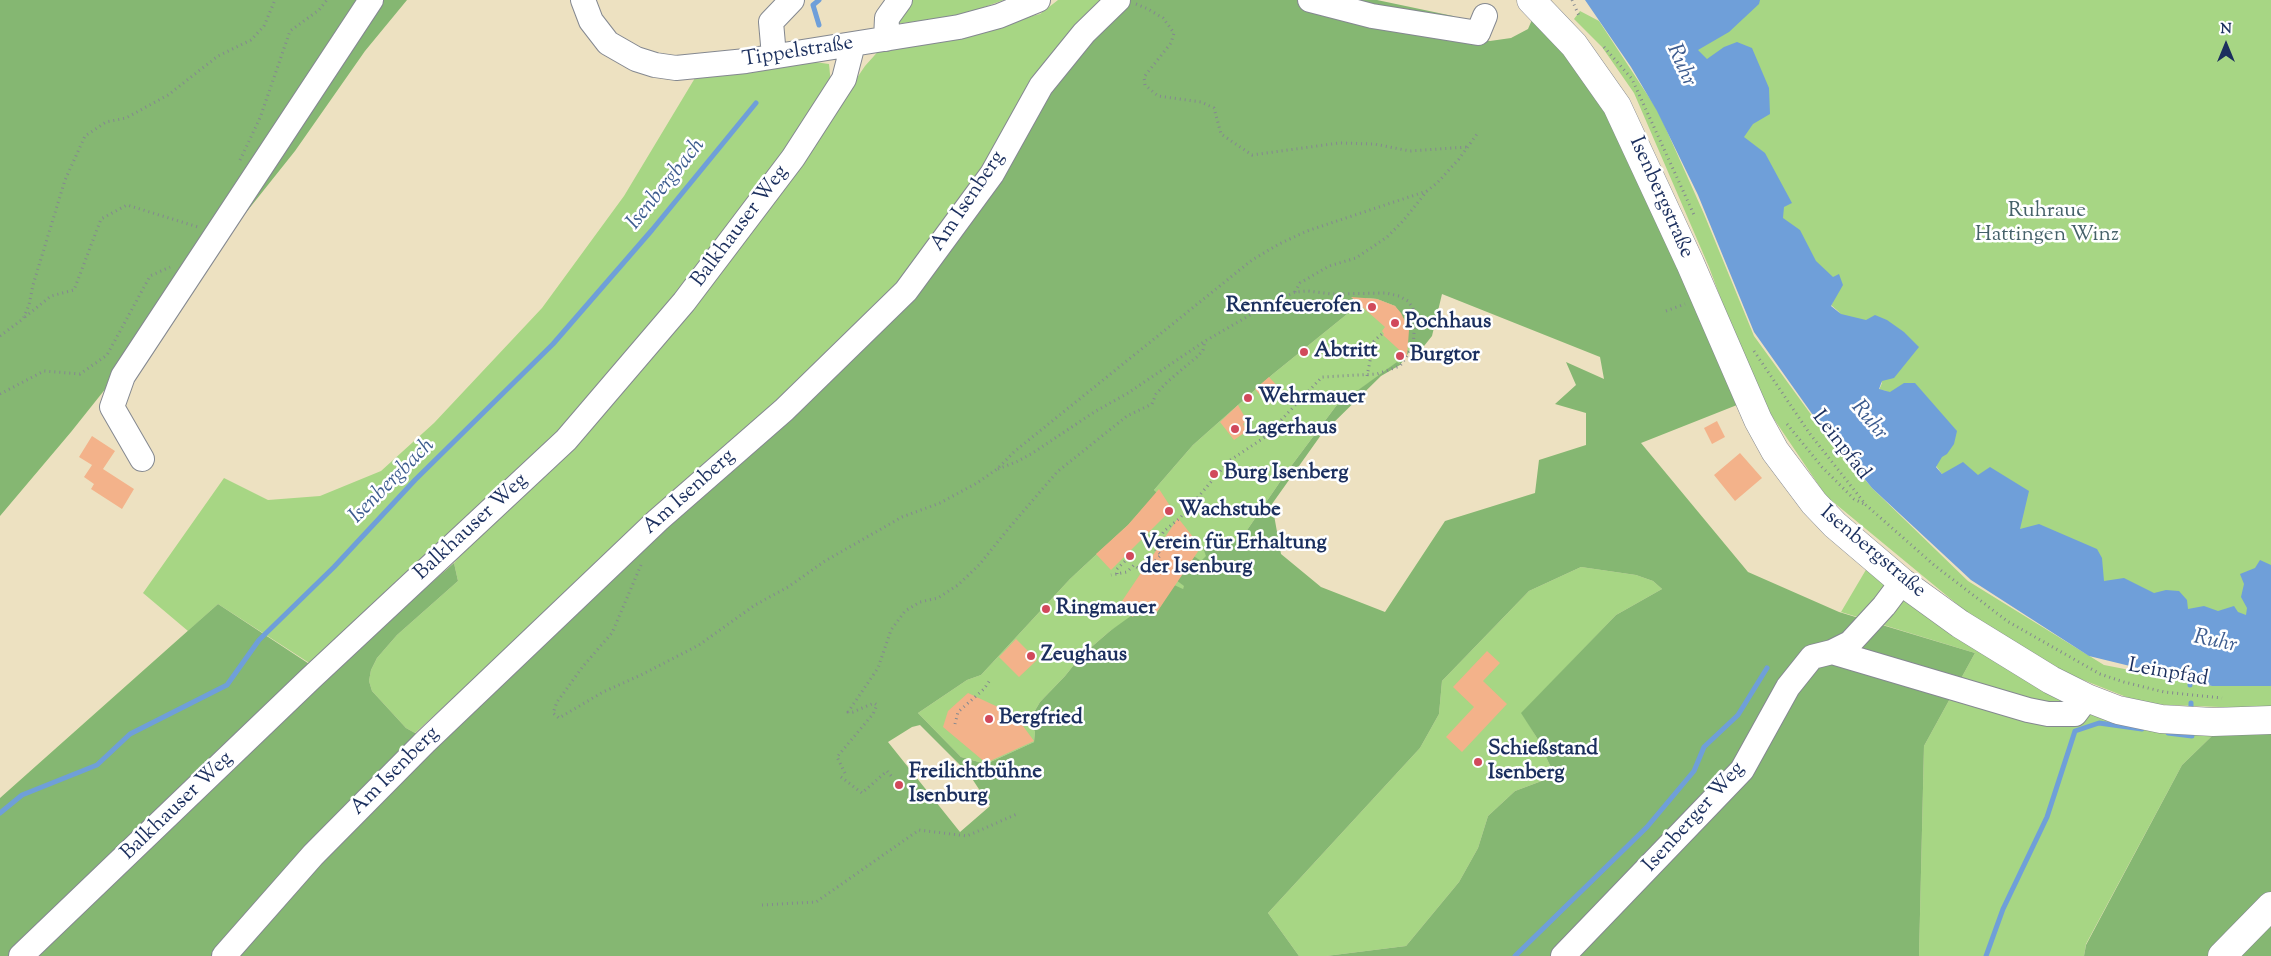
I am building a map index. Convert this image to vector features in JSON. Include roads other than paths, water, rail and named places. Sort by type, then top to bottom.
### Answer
[{"type":"main road","name":"Isenbergstraße","points":[[1531,0],[1574,45],[1617,106],[1686,255],[1743,388],[1775,451],[1814,503],[1828,518],[1902,582],[1960,624],[2051,680],[2087,698],[2118,710],[2161,719],[2213,722],[2271,720]]},
{"type":"main road","points":[[2222,956],[2271,906]]},
{"type":"street","points":[[142,459],[112,408],[123,376],[371,0]]},
{"type":"street","name":"Tippelstraße","points":[[583,0],[591,21],[608,43],[636,59],[655,65],[676,68],[698,67],[774,56],[959,27],[999,16],[1038,0]]},
{"type":"street","points":[[774,56],[771,22],[792,0]]},
{"type":"street","points":[[886,39],[887,18],[900,0]]},
{"type":"street","points":[[1310,0],[1372,16],[1478,33],[1485,16]]},
{"type":"street","name":"Am Isenberg","points":[[224,956],[314,855],[425,742],[658,520],[784,410],[906,291],[992,174],[1041,86],[1084,33],[1123,1]]},
{"type":"street","name":"Balkhauser Weg","points":[[21,956],[311,678],[566,440],[684,302],[793,158],[844,79],[853,44]]},
{"type":"street","name":"Isenberger Weg","points":[[1563,956],[1742,770],[1788,687],[1812,657],[1832,652],[1850,643],[1884,606],[1902,582]]},
{"type":"street","points":[[1832,652],[2042,713],[2075,714],[2087,698]]},
{"type":"water","name":"Ruhr","points":[[1585,0],[1760,0],[1759,4],[1729,32],[1698,50],[1707,59],[1724,47],[1737,42],[1752,48],[1769,88],[1770,114],[1753,124],[1744,137],[1765,153],[1792,203],[1784,207],[1783,218],[1800,230],[1816,261],[1833,277],[1839,274],[1843,285],[1831,306],[1841,314],[1866,320],[1875,315],[1887,320],[1904,332],[1919,347],[1894,378],[1882,381],[1879,389],[1890,392],[1904,383],[1915,383],[1957,431],[1954,444],[1936,467],[1942,474],[1963,462],[1978,475],[1990,467],[2029,491],[2020,529],[2039,524],[2097,549],[2102,558],[2104,581],[2124,578],[2154,593],[2166,590],[2179,591],[2187,600],[2188,609],[2204,606],[2218,611],[2234,606],[2238,612],[2246,615],[2247,608],[2241,597],[2244,584],[2240,574],[2255,568],[2260,560],[2271,565],[2271,686],[2212,686],[2089,656],[1971,580],[1872,488],[1815,418],[1754,332],[1698,195],[1657,111],[1631,67]]},
{"type":"waterway","name":"Isenbergbach","points":[[819,0],[813,5],[819,25]]},
{"type":"waterway","name":"Isenbergbach","points":[[0,813],[22,795],[97,765],[130,734],[227,685],[259,640],[334,567],[415,480],[553,344],[652,230],[756,103]]},
{"type":"waterway","points":[[1515,956],[1647,827],[1694,771],[1704,747],[1738,715],[1767,668]]},
{"type":"waterway","points":[[1986,956],[2003,909],[2047,817],[2075,731],[2099,723],[2142,729]]},
{"type":"waterway","points":[[2168,733],[2192,736]]},
{"type":"place","name":"Rennfeuerofen","points":[[1372,307]]},
{"type":"place","name":"Pochhaus","points":[[1395,323]]},
{"type":"place","name":"Abtritt","points":[[1304,352]]},
{"type":"place","name":"Burgtor","points":[[1400,356]]},
{"type":"place","name":"Wehrmauer","points":[[1248,398]]},
{"type":"place","name":"Lagerhaus","points":[[1235,429]]},
{"type":"place","name":"Burg Isenberg","points":[[1214,474]]},
{"type":"place","name":"Wachstube","points":[[1169,511]]},
{"type":"place","name":"Verein für Erhaltung der Isenburg","points":[[1130,556]]},
{"type":"place","name":"Ringmauer","points":[[1046,609]]},
{"type":"place","name":"Zeughaus","points":[[1031,656]]},
{"type":"place","name":"Bergfried","points":[[989,719]]},
{"type":"place","name":"Schießstand Isenberg","points":[[1478,762]]},
{"type":"place","name":"Freilichtbühne Isenburg","points":[[899,785]]},
{"type":"park label","name":"Ruhraue Hattingen Winz","points":[[2047,224]]}]
